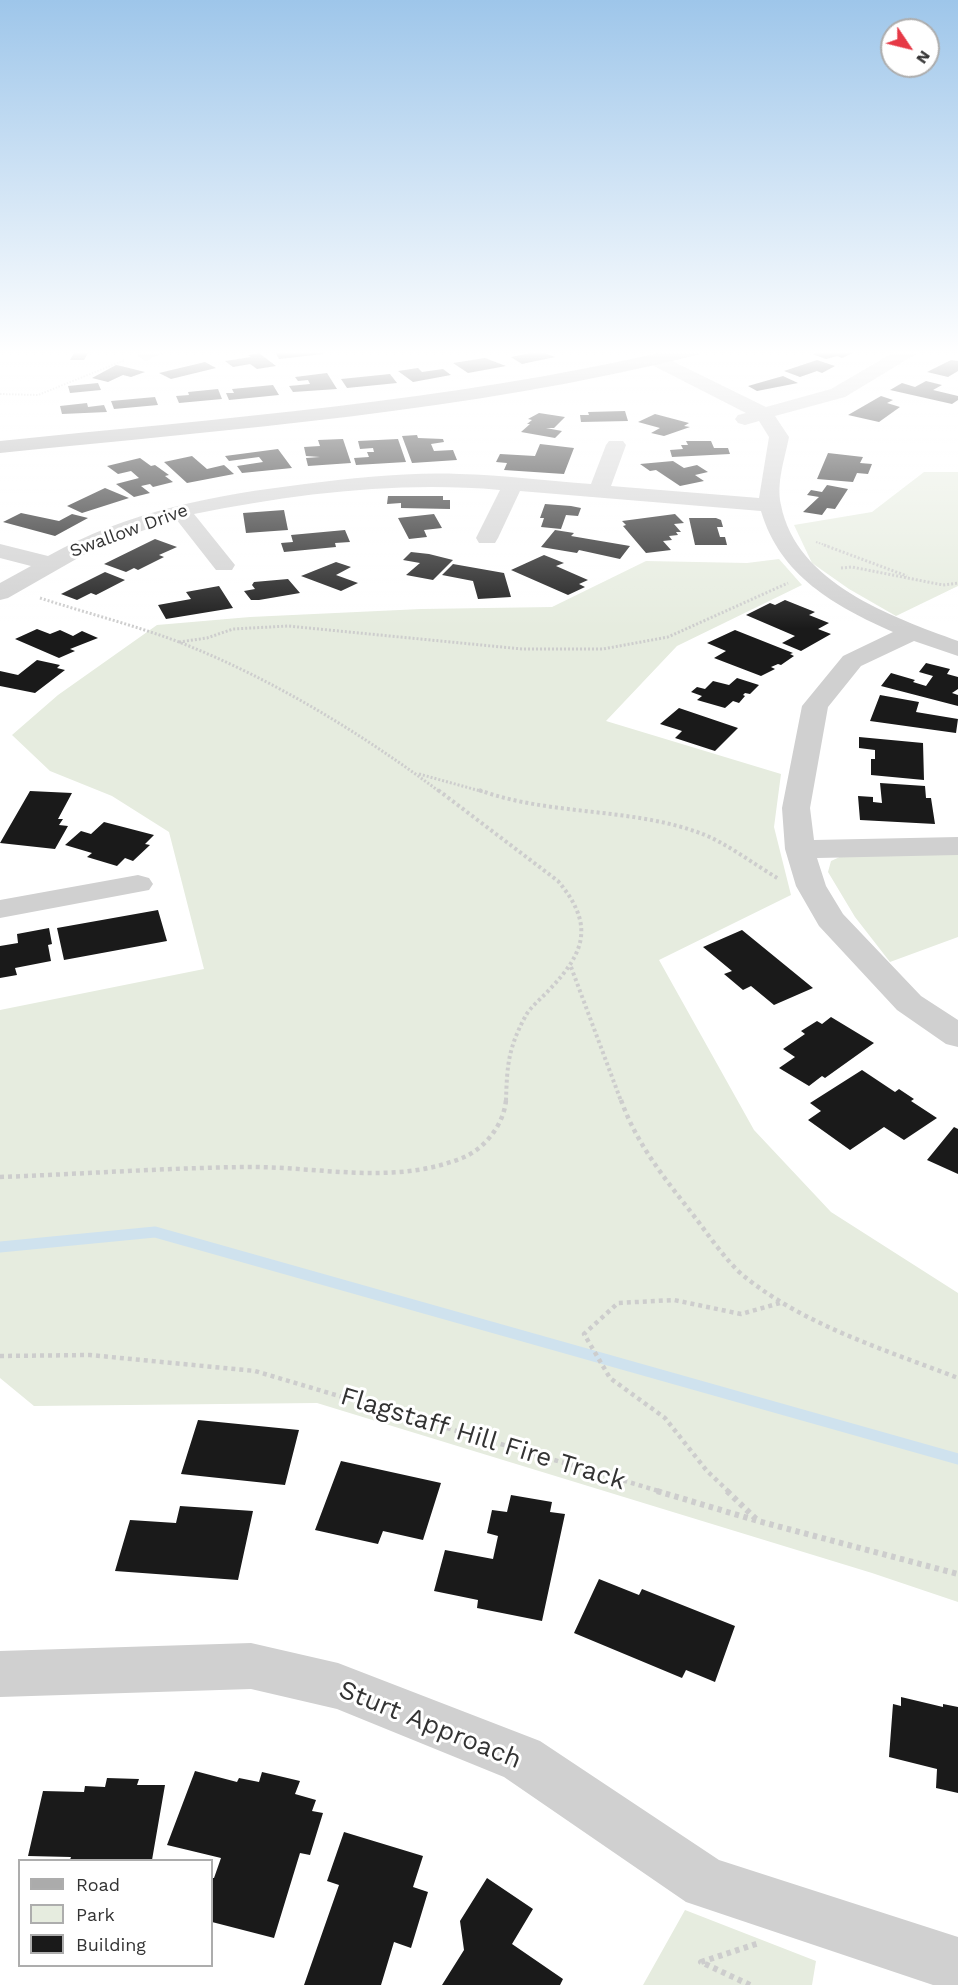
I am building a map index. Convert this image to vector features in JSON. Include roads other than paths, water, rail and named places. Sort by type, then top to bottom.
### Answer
[{"type":"main road","points":[[0,447],[31,444]]},
{"type":"street","points":[[765,444],[776,460]]},
{"type":"street","points":[[778,444],[769,505],[792,557],[812,576],[852,603],[911,633],[958,649]]},
{"type":"street","points":[[599,491],[616,445]]},
{"type":"street","name":"Swallow Drive","points":[[4,590],[48,563],[91,541],[180,510],[236,499],[385,481],[460,480],[769,505]]},
{"type":"street","points":[[487,538],[513,485]]},
{"type":"street","points":[[180,510],[224,565]]},
{"type":"street","points":[[0,551],[48,563]]},
{"type":"street","points":[[911,633],[852,661],[815,706],[796,808],[800,849],[811,886],[830,919],[909,1003],[958,1036]]},
{"type":"street","points":[[800,849],[958,846]]},
{"type":"street","points":[[0,909],[138,884]]},
{"type":"street","name":"Sturt Approach","points":[[0,1674],[251,1666],[338,1686],[522,1759],[705,1883],[958,1965]]},
{"type":"waterway","points":[[0,1247],[155,1232],[958,1459]]}]
